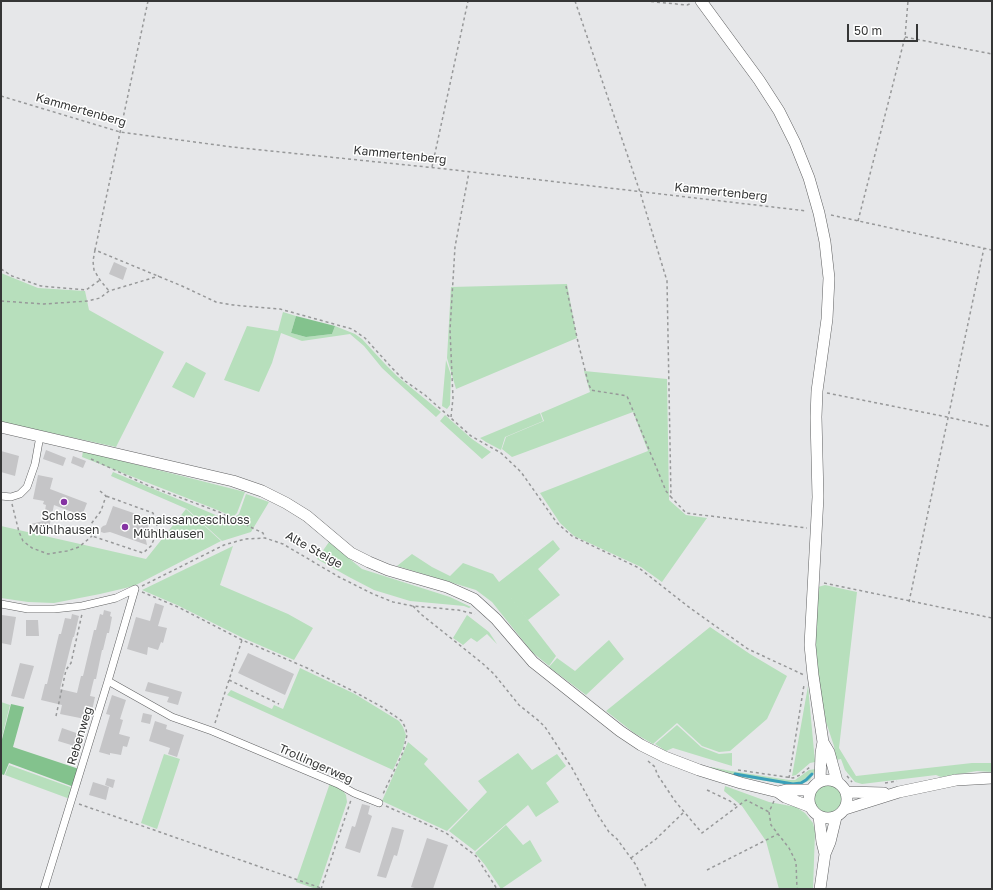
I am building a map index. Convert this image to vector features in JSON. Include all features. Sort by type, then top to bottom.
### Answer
[{"type":"street","points":[[701,1],[779,111],[809,178],[819,213],[825,242],[829,278],[828,319],[817,392],[816,417],[818,497],[810,645],[823,742],[820,781]]},
{"type":"street","points":[[1,427],[232,481],[262,491],[281,500],[307,516],[351,553],[388,570],[447,587],[474,600],[496,619],[533,662],[620,731],[641,745],[665,757],[699,770],[741,783],[778,792],[785,797],[811,807]]},
{"type":"street","points":[[1,496],[11,497],[20,494],[27,487],[35,464],[40,436]]},
{"type":"street","points":[[1,604],[28,609],[54,609],[82,606],[116,598],[135,589]]},
{"type":"street","name":"Rebenweg","points":[[44,889],[72,801],[135,589]]},
{"type":"street","name":"Trollingerweg","points":[[108,681],[172,717],[212,731],[338,784],[354,793],[379,803]]},
{"type":"street","points":[[823,742],[842,778],[843,786],[847,792],[848,798],[845,809]]},
{"type":"street","points":[[842,778],[820,781],[814,785],[809,796],[811,807],[814,812],[820,816],[830,818],[836,817],[845,809],[899,786]]},
{"type":"street","points":[[847,792],[956,780],[992,778]]},
{"type":"street","points":[[778,792],[786,790],[811,790]]},
{"type":"street","points":[[820,816],[822,842],[825,854]]},
{"type":"street","points":[[820,889],[825,854],[830,842],[836,817]]},
{"type":"path","points":[[109,291],[94,270],[93,261],[148,1]]},
{"type":"path","points":[[432,168],[468,1]]},
{"type":"path","points":[[575,1],[640,192],[667,281],[671,497]]},
{"type":"path","points":[[645,1],[687,6],[697,1]]},
{"type":"path","points":[[908,1],[904,37],[858,221],[992,250]]},
{"type":"path","points":[[904,37],[992,54]]},
{"type":"path","name":"Kammertenberg","points":[[1,96],[120,132],[232,147],[469,172],[801,210]]},
{"type":"path","points":[[451,417],[453,398],[450,330],[455,247],[469,172]]},
{"type":"path","points":[[909,602],[984,248]]},
{"type":"path","points":[[95,250],[159,276],[216,302],[280,309],[352,329],[365,338],[405,381],[425,395],[471,436],[501,453],[521,472],[557,523],[572,536],[639,568],[690,608],[748,650],[808,677],[813,675]]},
{"type":"path","points":[[1,269],[12,276],[41,286],[86,290],[100,280]]},
{"type":"path","points":[[1,301],[44,304],[88,302],[100,298],[109,291],[159,276]]},
{"type":"path","points":[[566,286],[578,342],[591,390],[627,396],[666,491],[686,513],[817,529]]},
{"type":"path","points":[[817,392],[992,427]]},
{"type":"path","points":[[88,458],[149,486],[219,512],[263,534],[265,538]]},
{"type":"path","points":[[92,536],[143,553],[151,546],[158,530],[153,513],[106,496],[100,491]]},
{"type":"path","points":[[92,536],[91,524],[101,510],[106,496]]},
{"type":"path","points":[[11,497],[19,532],[23,541],[32,548],[48,554],[67,551],[79,547],[92,536]]},
{"type":"path","name":"Alte Steige","points":[[135,589],[224,545],[245,539],[265,538],[283,544],[340,577],[373,594],[393,602],[413,606],[458,610],[479,616]]},
{"type":"path","points":[[814,580],[909,602],[992,618]]},
{"type":"path","points":[[135,589],[178,607],[242,640],[307,668],[352,690],[382,707],[402,721],[407,735],[403,752],[379,803],[446,833],[476,856],[497,889]]},
{"type":"path","points":[[413,606],[490,671],[519,705],[539,720],[545,727],[572,768],[599,817],[609,832],[617,839],[636,865],[647,889]]},
{"type":"path","points":[[56,716],[66,670],[71,663],[83,612]]},
{"type":"path","points":[[212,731],[242,640]]},
{"type":"path","points":[[229,680],[279,704]]},
{"type":"path","points":[[789,778],[804,682]]},
{"type":"path","points":[[651,763],[684,812],[702,833],[746,800],[769,812]]},
{"type":"path","points":[[735,770],[793,778],[800,775],[810,766],[821,765]]},
{"type":"path","points":[[842,778],[856,785]]},
{"type":"path","points":[[878,784],[899,786]]},
{"type":"path","points":[[707,790],[737,806]]},
{"type":"path","points":[[778,792],[769,812],[771,825],[789,848],[796,862],[797,889]]},
{"type":"path","points":[[72,801],[321,889],[354,793]]},
{"type":"path","points":[[630,858],[656,839],[684,812]]},
{"type":"path","points":[[707,870],[778,834]]},
{"type":"green space","points":[[1,273],[38,288],[85,291],[89,310],[164,352],[116,447],[1,422]]},
{"type":"green space","points":[[567,284],[577,338],[456,389],[447,358],[451,287]]},
{"type":"green space","points":[[283,312],[296,316],[291,333],[306,337],[332,334],[335,326],[355,334],[362,339],[398,377],[441,412],[436,417],[382,368],[364,346],[350,334],[302,341],[281,333],[272,363],[259,392],[224,380],[247,326],[278,331]]},
{"type":"green space","points":[[296,316],[335,326],[332,334],[306,337],[291,333]]},
{"type":"green space","points":[[446,360],[451,375],[450,405],[447,409],[442,406]]},
{"type":"green space","points":[[186,362],[206,373],[194,398],[172,387]]},
{"type":"green space","points":[[584,371],[667,379],[669,500],[686,515],[707,518],[662,582],[641,567],[574,536],[560,523],[540,493],[648,451],[633,412],[512,457],[502,449],[506,437],[544,421],[541,413],[590,392]]},
{"type":"green space","points":[[540,413],[543,421],[505,437],[501,450],[480,438]]},
{"type":"green space","points":[[445,415],[472,439],[491,452],[482,459],[440,421]]},
{"type":"green space","points":[[83,451],[245,492],[237,513],[233,517],[82,457]]},
{"type":"green space","points":[[113,472],[230,521],[239,514],[246,494],[269,502],[251,532],[222,541],[187,509],[111,476]]},
{"type":"green space","points":[[186,509],[221,541],[134,586],[54,603],[28,602],[1,598],[1,526],[146,559]]},
{"type":"green space","points":[[553,540],[560,549],[538,569],[560,595],[528,620],[556,656],[549,666],[532,652],[492,602],[476,590],[397,566],[412,554],[432,567],[450,576],[463,563],[493,574],[499,582]]},
{"type":"green space","points":[[329,542],[362,569],[450,597],[471,607],[410,601],[374,590],[317,559]]},
{"type":"green space","points":[[233,546],[220,585],[288,614],[313,628],[294,660],[243,638],[177,605],[142,590]]},
{"type":"green space","points":[[825,585],[857,592],[839,748],[856,776],[972,763],[992,763],[992,772],[977,771],[941,777],[936,775],[862,784],[855,782],[845,770],[841,759],[836,760],[834,746],[826,722],[818,678],[815,646],[818,587]]},
{"type":"green space","points":[[467,615],[489,632],[497,644],[487,634],[477,642],[471,638],[463,645],[453,638]]},
{"type":"green space","points":[[710,627],[750,654],[787,676],[767,719],[730,751],[719,752],[702,746],[677,723],[653,744],[634,733],[606,711]]},
{"type":"green space","points":[[609,640],[624,659],[586,695],[549,667],[557,658],[575,671]]},
{"type":"green space","points":[[300,668],[355,694],[399,721],[406,735],[403,748],[393,770],[227,695],[231,690],[272,709],[274,705],[283,709]]},
{"type":"green space","points":[[808,686],[815,762],[810,763],[796,775],[792,776]]},
{"type":"green space","points":[[1,702],[10,705],[1,741]]},
{"type":"green space","points":[[11,704],[24,707],[13,747],[79,769],[74,787],[9,763],[4,775],[1,774],[1,743]]},
{"type":"green space","points":[[677,725],[701,747],[719,754],[732,753],[732,766],[673,748],[666,751],[655,744]]},
{"type":"green space","points":[[408,742],[428,759],[424,764],[468,810],[447,831],[382,801]]},
{"type":"green space","points":[[518,753],[532,770],[557,754],[566,766],[546,783],[559,802],[536,817],[528,805],[475,851],[449,831],[487,792],[478,781]]},
{"type":"green space","points":[[164,754],[180,759],[157,829],[141,823]]},
{"type":"green space","points":[[9,765],[73,788],[70,799],[5,775]]},
{"type":"green space","points":[[711,767],[789,780],[795,780],[809,770],[816,769],[810,780],[798,786],[741,777],[711,769]]},
{"type":"green space","points":[[330,783],[341,788],[346,795],[347,802],[318,889],[316,889],[296,882]]},
{"type":"green space","points":[[828,785],[838,789],[842,799],[838,809],[828,813],[818,809],[814,799],[818,789]]},
{"type":"green space","points":[[725,786],[769,802],[796,807],[805,813],[813,823],[815,832],[813,889],[779,889],[766,841],[742,806],[724,791]]},
{"type":"green space","points":[[506,825],[523,845],[530,840],[542,861],[501,889],[475,853]]},
{"type":"building","points":[[114,262],[127,268],[123,280],[109,274]]},
{"type":"building","points":[[46,450],[66,458],[63,466],[43,459]]},
{"type":"building","points":[[1,451],[19,456],[15,476],[1,472]]},
{"type":"building","points":[[73,456],[86,461],[83,468],[71,463]]},
{"type":"building","name":"Schloss Mühlhausen","points":[[38,475],[53,478],[50,489],[87,503],[82,516],[54,505],[49,528],[31,524],[43,521],[46,505],[43,504],[44,501],[33,499]]},
{"type":"building","name":"Renaissanceschloss Mühlhausen","points":[[113,506],[151,519],[148,528],[156,533],[145,535],[147,545],[110,532],[101,532],[101,528],[106,525]]},
{"type":"building","points":[[155,603],[164,606],[158,626],[167,628],[163,643],[161,642],[158,650],[148,647],[147,655],[127,649],[136,617],[150,621]]},
{"type":"building","points":[[104,610],[111,612],[110,616],[112,617],[109,633],[107,633],[96,679],[94,679],[90,696],[95,697],[90,720],[60,714],[62,705],[41,700],[45,684],[47,684],[59,634],[61,634],[65,618],[71,619],[72,614],[79,616],[60,689],[77,693],[81,676],[83,676],[94,630],[96,630],[100,614],[103,615]]},
{"type":"building","points":[[2,615],[16,617],[11,645],[1,643]]},
{"type":"building","points":[[26,620],[38,620],[39,636],[26,636]]},
{"type":"building","points":[[248,653],[294,674],[285,695],[238,673]]},
{"type":"building","points":[[20,663],[34,666],[24,699],[11,696]]},
{"type":"building","points":[[148,682],[182,692],[178,705],[167,702],[169,697],[145,691]]},
{"type":"building","points":[[112,695],[126,700],[120,719],[123,720],[119,734],[130,737],[127,747],[123,746],[121,755],[110,753],[110,755],[99,752],[110,715],[106,714]]},
{"type":"building","points":[[143,713],[152,715],[150,724],[141,722]]},
{"type":"building","points":[[155,721],[167,725],[166,729],[184,735],[177,757],[168,754],[170,748],[149,741]]},
{"type":"building","points":[[62,728],[85,736],[81,748],[58,741]]},
{"type":"building","points":[[107,778],[115,780],[113,788],[105,785]]},
{"type":"building","points":[[93,782],[109,787],[106,800],[89,795]]},
{"type":"building","points":[[362,804],[370,806],[368,814],[372,816],[360,853],[345,848],[352,826],[355,827]]},
{"type":"building","points":[[392,827],[404,830],[397,856],[394,855],[386,878],[377,876]]},
{"type":"building","points":[[427,838],[448,845],[433,889],[418,889],[411,887]]},
{"type":"waterway","points":[[735,774],[793,784],[801,783],[812,774]]},
{"type":"place","name":"Schloss Mühlhausen","points":[[64,502]]},
{"type":"place","name":"Renaissanceschloss Mühlhausen","points":[[125,527]]}]
